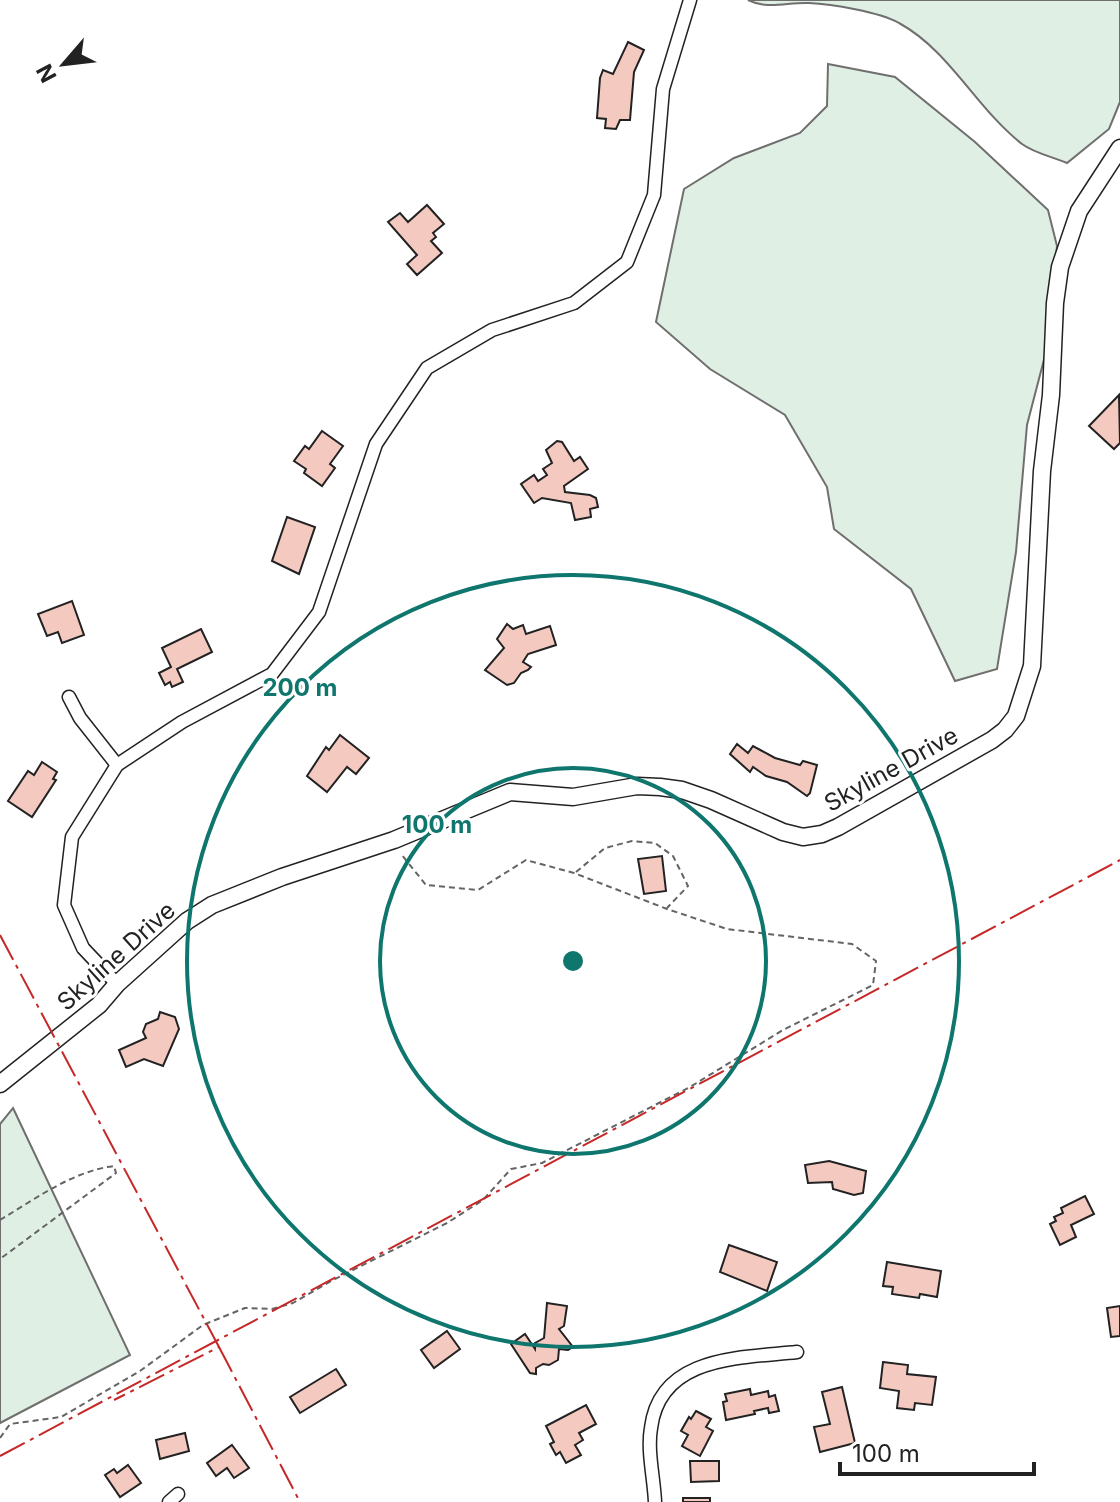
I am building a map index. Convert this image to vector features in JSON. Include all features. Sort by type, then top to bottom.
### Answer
[{"type":"street","points":[[117,984],[83,948],[64,905],[72,837],[117,765],[182,722],[272,674],[319,612],[376,444],[427,368],[492,330],[574,303],[627,262],[654,195],[663,89],[690,0]]},
{"type":"street","name":"Skyline Drive","points":[[0,1084],[99,1005],[117,984],[187,921],[212,905],[282,877],[394,840],[510,792],[573,797],[637,786],[682,790],[803,837],[822,834],[1005,730],[1016,716],[1032,666],[1042,471],[1060,267],[1079,211],[1120,148]]},
{"type":"street","points":[[69,697],[80,718],[117,765]]},
{"type":"street","points":[[655,1502],[651,1426],[660,1401],[670,1387],[689,1371],[712,1362],[797,1352]]},
{"type":"path","points":[[0,1438],[10,1424],[61,1417],[140,1371],[203,1325],[245,1308],[272,1309],[293,1303],[447,1223],[483,1200],[511,1169],[542,1163],[690,1087],[783,1030],[873,985],[876,961],[852,944],[727,929],[574,873],[526,860],[478,890],[426,885],[404,860],[394,840]]},
{"type":"path","points":[[574,873],[605,848],[632,841],[655,843],[673,856],[688,886],[667,909]]},
{"type":"path","points":[[0,1220],[71,1180],[114,1166],[116,1173],[0,1259]]},
{"type":"green space","points":[[748,0],[1120,0],[1120,102],[1109,129],[1067,163],[1022,144],[933,49],[899,23],[880,15],[842,7],[809,3],[763,5]]},
{"type":"green space","points":[[828,64],[895,77],[975,142],[1048,210],[1057,246],[1047,348],[1027,425],[1016,552],[997,669],[955,681],[911,589],[834,529],[827,487],[785,415],[710,369],[656,322],[684,189],[734,158],[800,133],[827,106]]},
{"type":"green space","points":[[13,1108],[130,1355],[0,1423],[0,1124]]},
{"type":"building","points":[[628,42],[644,50],[634,72],[630,120],[620,120],[616,129],[605,128],[606,119],[597,118],[600,78],[603,70],[613,74]]},
{"type":"building","points":[[427,205],[444,224],[433,233],[436,237],[431,241],[442,253],[417,275],[407,264],[417,255],[388,222],[400,213],[408,222]]},
{"type":"building","points":[[1119,395],[1120,443],[1114,449],[1089,426]]},
{"type":"building","points":[[322,431],[343,446],[330,464],[335,468],[322,486],[294,461],[305,446],[309,449]]},
{"type":"building","points":[[557,441],[562,442],[574,461],[580,457],[588,469],[564,486],[565,492],[596,498],[598,507],[590,509],[591,517],[575,520],[571,503],[542,498],[534,503],[521,484],[534,475],[538,481],[547,475],[543,469],[552,463],[546,450]]},
{"type":"building","points":[[287,517],[315,527],[299,574],[272,561]]},
{"type":"building","points":[[72,601],[84,635],[62,643],[58,632],[47,636],[38,614]]},
{"type":"building","points":[[507,624],[513,629],[523,625],[526,634],[550,626],[556,645],[528,654],[523,662],[531,667],[521,673],[514,683],[507,685],[485,670],[504,648],[497,639]]},
{"type":"building","points":[[201,629],[212,652],[177,669],[183,682],[172,687],[170,682],[165,685],[159,673],[171,667],[162,648]]},
{"type":"building","points":[[340,735],[369,758],[356,774],[347,767],[327,792],[307,776],[326,747],[329,750]]},
{"type":"building","points":[[737,744],[748,753],[753,746],[775,758],[800,765],[803,761],[817,765],[810,793],[807,796],[787,782],[766,776],[753,767],[750,772],[730,754]]},
{"type":"building","points":[[42,762],[57,772],[53,779],[56,780],[32,817],[8,801],[28,771],[34,775]]},
{"type":"building","points":[[662,856],[666,891],[644,894],[638,859]]},
{"type":"building","points":[[160,1012],[175,1017],[179,1029],[163,1066],[144,1059],[126,1067],[119,1050],[146,1038],[143,1032],[146,1024],[158,1019]]},
{"type":"building","points":[[829,1161],[866,1171],[863,1193],[854,1195],[833,1189],[832,1182],[808,1183],[805,1165]]},
{"type":"building","points":[[1085,1196],[1094,1214],[1071,1225],[1076,1237],[1060,1245],[1050,1224],[1056,1221],[1054,1217],[1063,1213],[1061,1208]]},
{"type":"building","points":[[729,1245],[777,1262],[767,1291],[720,1272]]},
{"type":"building","points":[[887,1262],[941,1271],[937,1297],[892,1294],[893,1287],[883,1286]]},
{"type":"building","points":[[547,1303],[567,1306],[564,1326],[559,1329],[573,1347],[559,1349],[558,1360],[536,1368],[536,1374],[530,1373],[511,1344],[525,1334],[535,1349],[535,1343],[544,1338]]},
{"type":"building","points":[[1120,1306],[1120,1336],[1111,1337],[1107,1308]]},
{"type":"building","points":[[447,1331],[460,1349],[434,1368],[421,1350]]},
{"type":"building","points":[[883,1362],[908,1365],[907,1374],[936,1377],[932,1405],[915,1403],[914,1410],[897,1408],[899,1391],[880,1388]]},
{"type":"building","points":[[336,1369],[346,1385],[300,1413],[290,1397]]},
{"type":"building","points":[[842,1387],[855,1443],[820,1452],[814,1427],[830,1424],[822,1392]]},
{"type":"building","points":[[750,1389],[751,1395],[768,1391],[769,1397],[775,1395],[779,1411],[769,1413],[768,1408],[726,1420],[725,1394]]},
{"type":"building","points":[[586,1405],[596,1424],[579,1433],[583,1440],[575,1445],[581,1455],[566,1463],[560,1452],[556,1455],[550,1444],[554,1442],[546,1426]]},
{"type":"building","points":[[696,1411],[711,1419],[706,1427],[713,1431],[700,1456],[682,1446],[688,1435],[681,1431]]},
{"type":"building","points":[[185,1433],[189,1451],[160,1459],[156,1440]]},
{"type":"building","points":[[232,1445],[249,1468],[234,1478],[227,1468],[216,1476],[207,1463]]},
{"type":"building","points":[[690,1461],[719,1461],[719,1481],[691,1482]]},
{"type":"building","points":[[128,1465],[141,1483],[120,1497],[105,1475],[114,1469],[117,1473]]},
{"type":"building","points":[[683,1498],[710,1498],[710,1502],[683,1502]]},
{"type":"power","points":[[0,1456],[1120,860]]},
{"type":"power","points":[[0,935],[219,1347],[114,1400]]},
{"type":"power","points":[[219,1347],[300,1502]]}]
